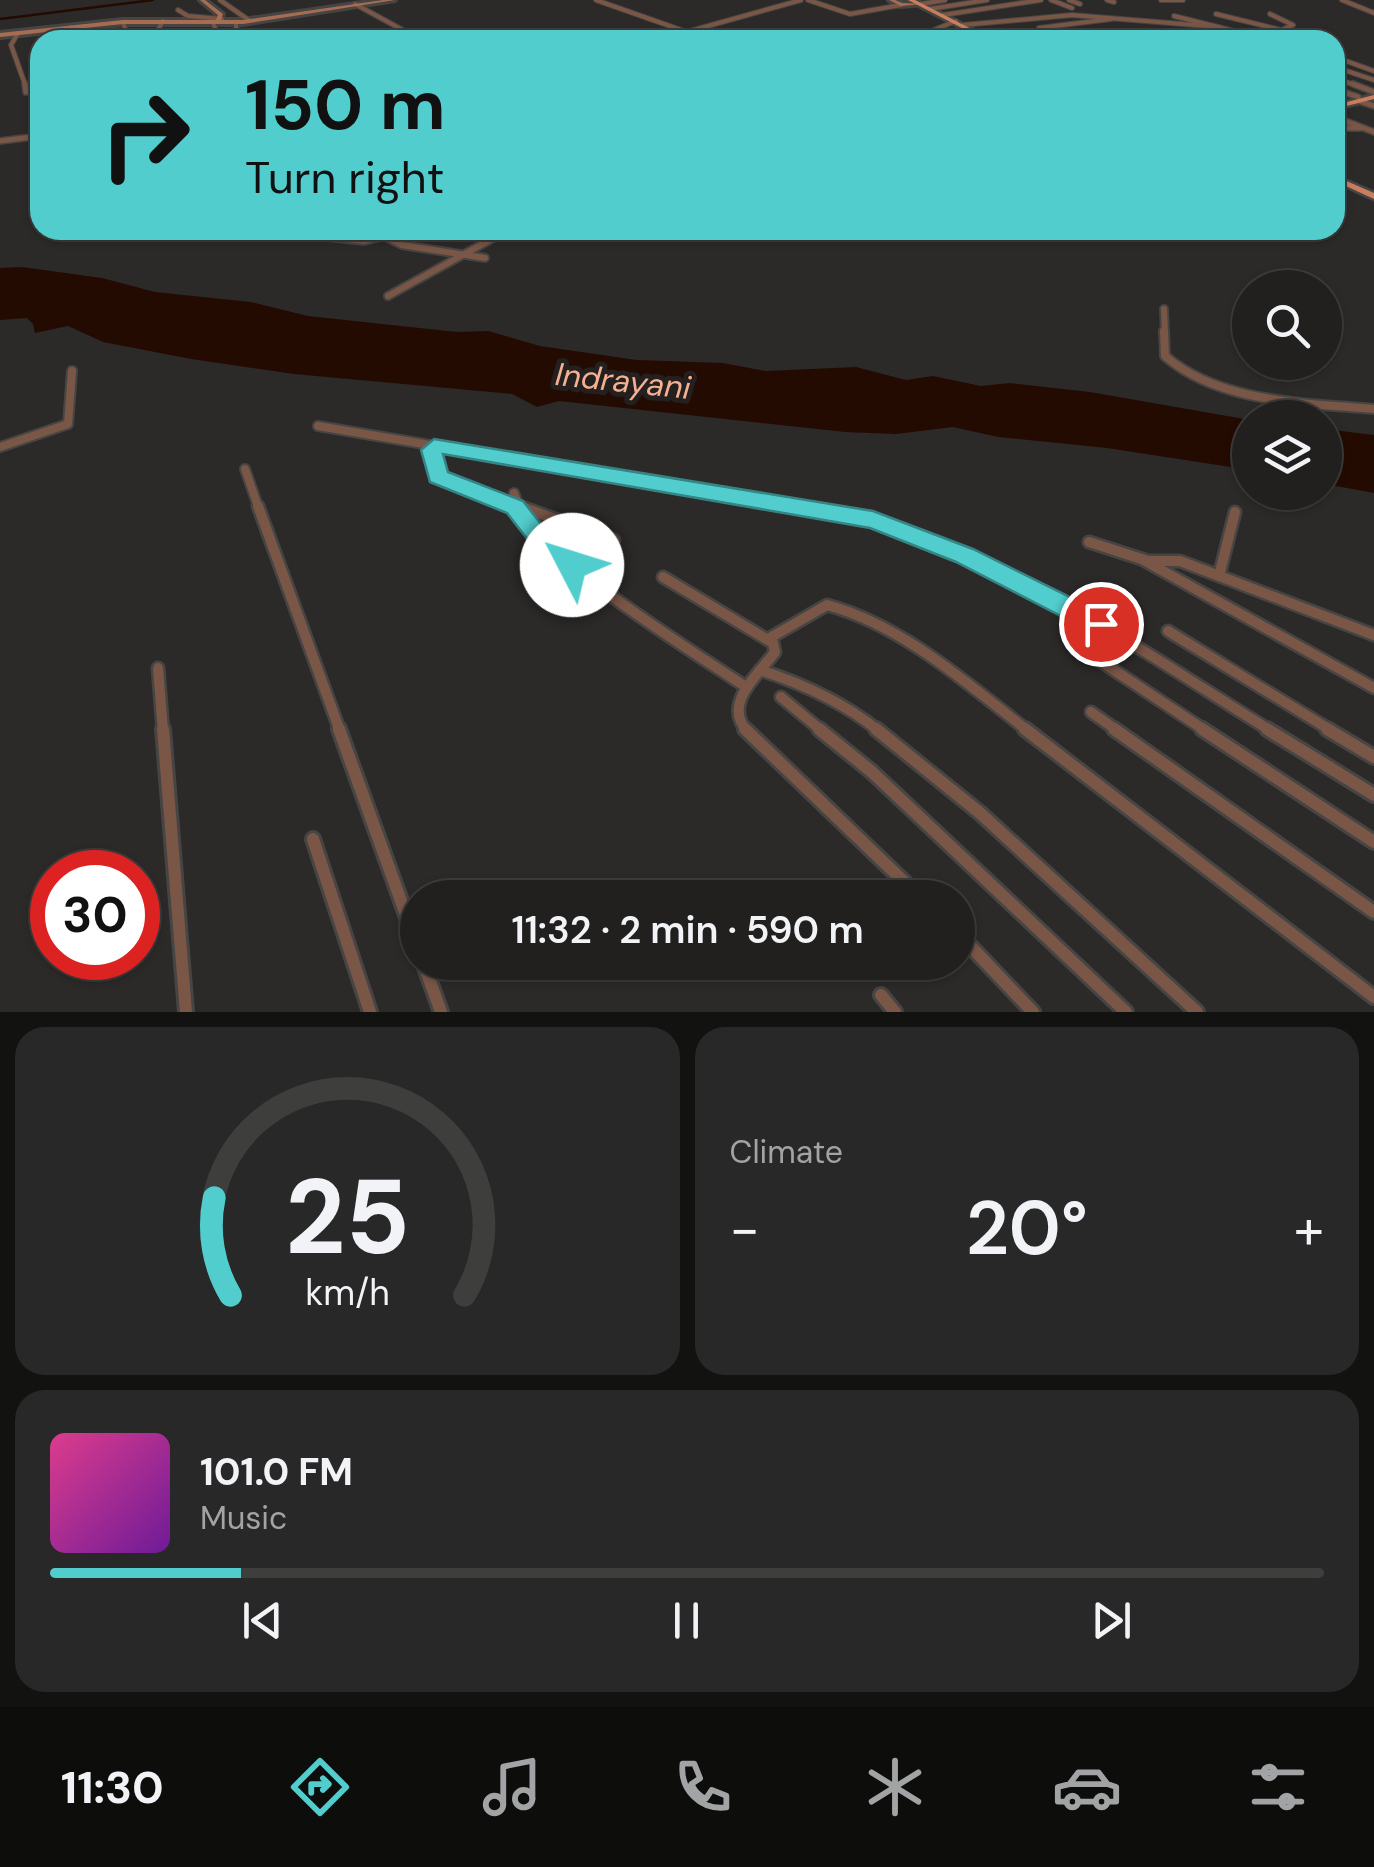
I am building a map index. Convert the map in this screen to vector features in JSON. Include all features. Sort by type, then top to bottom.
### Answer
[{"type":"main road","points":[[911,0],[972,30]]},
{"type":"main road","points":[[900,2],[921,4]]},
{"type":"main road","points":[[1345,102],[1374,94]]},
{"type":"main road","points":[[1345,184],[1372,196]]},
{"type":"street","points":[[202,0],[219,12],[218,30]]},
{"type":"street","points":[[220,0],[250,21]]},
{"type":"street","points":[[357,5],[380,0]]},
{"type":"street","points":[[48,30],[123,22],[250,21],[393,0]]},
{"type":"street","points":[[596,0],[680,30]]},
{"type":"street","points":[[693,30],[801,0]]},
{"type":"street","points":[[808,0],[850,14],[900,2]]},
{"type":"street","points":[[891,0],[900,2]]},
{"type":"street","points":[[921,4],[946,0]]},
{"type":"street","points":[[930,9],[986,0]]},
{"type":"street","points":[[943,15],[1041,0]]},
{"type":"street","points":[[1051,0],[1072,8]]},
{"type":"street","points":[[1069,0],[1080,4]]},
{"type":"street","points":[[1107,0],[1114,2]]},
{"type":"street","points":[[1161,0],[1183,0]]},
{"type":"street","points":[[1342,0],[1374,13]]},
{"type":"street","points":[[1010,4],[1028,12]]},
{"type":"street","points":[[357,5],[403,30]]},
{"type":"street","points":[[986,8],[1002,15]]},
{"type":"street","points":[[178,10],[188,16],[218,21]]},
{"type":"street","points":[[1216,14],[1282,30],[1292,23],[1270,14]]},
{"type":"street","points":[[937,30],[960,23],[1072,15],[1219,27]]},
{"type":"street","points":[[1174,16],[1230,30]]},
{"type":"street","points":[[1040,28],[1117,18]]},
{"type":"street","points":[[1022,20],[1042,30]]},
{"type":"street","points":[[160,30],[163,21]]},
{"type":"street","points":[[123,22],[126,30]]},
{"type":"street","points":[[236,22],[238,30]]},
{"type":"street","points":[[0,35],[30,32]]},
{"type":"street","points":[[18,33],[12,45],[25,77],[26,92]]},
{"type":"street","points":[[1345,57],[1374,67]]},
{"type":"street","points":[[1345,70],[1374,80]]},
{"type":"street","points":[[1345,82],[1374,94]]},
{"type":"street","points":[[1345,93],[1374,106]]},
{"type":"street","points":[[1345,121],[1374,132]]},
{"type":"street","points":[[1345,130],[1362,128]]},
{"type":"street","points":[[0,141],[30,137]]},
{"type":"street","points":[[392,240],[402,245],[485,258]]},
{"type":"street","points":[[388,296],[489,240]]},
{"type":"street","points":[[1164,308],[1164,356],[1184,371],[1256,395],[1374,410]]},
{"type":"street","points":[[0,447],[68,424],[72,371]]},
{"type":"street","points":[[318,426],[873,520],[964,556],[1068,606],[1374,795]]},
{"type":"street","points":[[434,446],[431,450],[438,477],[614,540]]},
{"type":"street","points":[[245,470],[400,898]]},
{"type":"street","points":[[514,493],[515,507],[528,527],[554,551],[746,687]]},
{"type":"street","points":[[1220,576],[1235,512]]},
{"type":"street","points":[[1089,542],[1144,560],[1374,688]]},
{"type":"street","points":[[1144,560],[1180,561],[1374,636]]},
{"type":"street","points":[[663,576],[768,640],[776,652],[746,687],[737,715],[750,737],[902,880]]},
{"type":"street","points":[[768,640],[828,605],[851,610],[877,624],[1024,725],[1374,997]]},
{"type":"street","points":[[1168,632],[1374,758]]},
{"type":"street","points":[[1079,647],[1374,842]]},
{"type":"street","points":[[158,668],[186,1012]]},
{"type":"street","points":[[760,670],[795,680],[849,706],[980,814],[1197,1012]]},
{"type":"street","points":[[781,697],[872,772],[1126,1012]]},
{"type":"street","points":[[1091,712],[1374,912]]},
{"type":"street","points":[[313,839],[370,1012]]},
{"type":"street","points":[[975,951],[1033,1012]]},
{"type":"street","points":[[429,980],[440,1012]]},
{"type":"street","points":[[881,995],[895,1012]]},
{"type":"water","name":"Indrayani","points":[[22,267],[102,278],[155,292],[251,302],[308,316],[457,332],[488,331],[540,346],[637,360],[723,363],[766,371],[856,367],[906,380],[933,376],[981,386],[1010,383],[1090,392],[1232,417],[1232,467],[1107,448],[998,437],[953,427],[896,434],[845,432],[559,401],[537,407],[512,394],[294,374],[191,359],[103,342],[68,326],[35,333],[27,318],[0,320],[0,268]]},
{"type":"water","points":[[1342,431],[1374,435],[1374,493],[1342,487]]},
{"type":"waterway","points":[[0,19],[153,0]]},
{"type":"route","points":[[572,565],[528,527],[515,507],[438,477],[431,450],[434,446],[873,520],[1001,572],[1101,624]]}]
